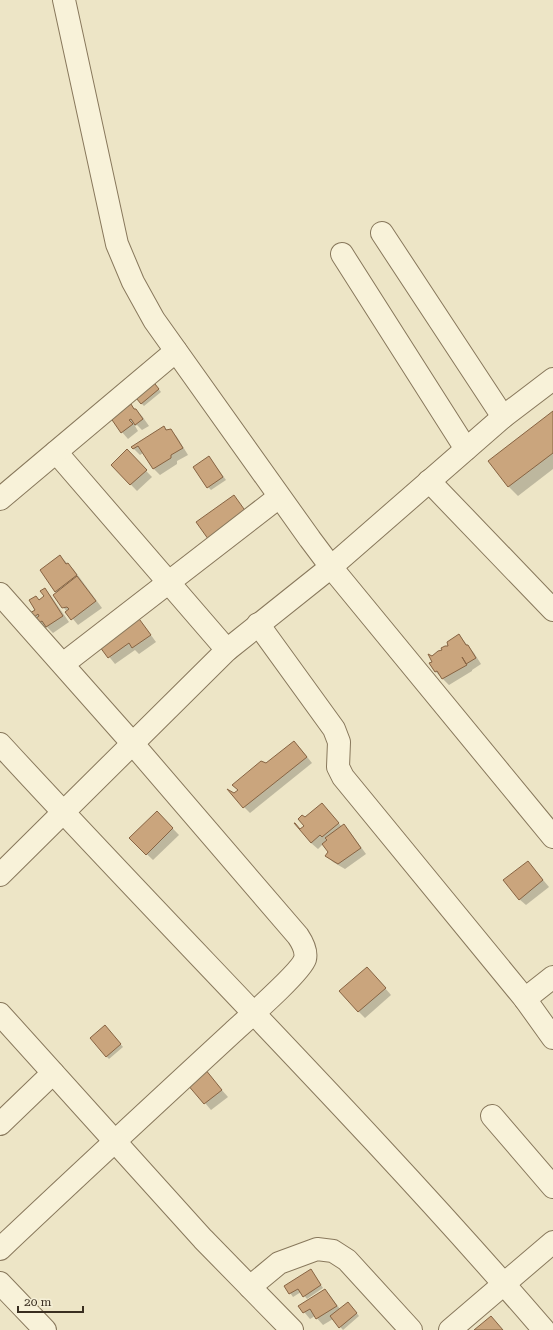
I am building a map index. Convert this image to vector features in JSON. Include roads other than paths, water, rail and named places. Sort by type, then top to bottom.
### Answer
[{"type":"street","points":[[64,0],[117,244],[132,282],[154,320],[279,497],[331,567],[553,837]]},
{"type":"street","points":[[382,233],[503,417]]},
{"type":"street","points":[[342,254],[466,449]]},
{"type":"street","points":[[0,499],[176,351]]},
{"type":"street","points":[[0,875],[228,650],[258,624],[331,567],[503,417],[553,379]]},
{"type":"street","points":[[56,452],[228,650]]},
{"type":"street","points":[[430,481],[553,610]]},
{"type":"street","points":[[63,664],[279,497]]},
{"type":"street","points":[[0,594],[133,744],[298,936],[304,947],[305,958],[298,970],[254,1012],[114,1140],[0,1249]]},
{"type":"street","points":[[258,624],[334,729],[339,742],[338,767],[343,777],[524,999],[553,1038]]},
{"type":"street","points":[[0,744],[376,1143],[544,1330]]},
{"type":"street","points":[[524,999],[553,978]]},
{"type":"street","points":[[0,1014],[202,1239],[292,1330]]},
{"type":"street","points":[[0,1124],[53,1073]]},
{"type":"street","points":[[492,1116],[553,1187]]},
{"type":"street","points":[[450,1330],[553,1242]]},
{"type":"street","points":[[250,1287],[279,1263],[317,1249],[333,1251],[347,1260],[411,1330]]},
{"type":"street","points":[[0,1283],[46,1330]]}]
